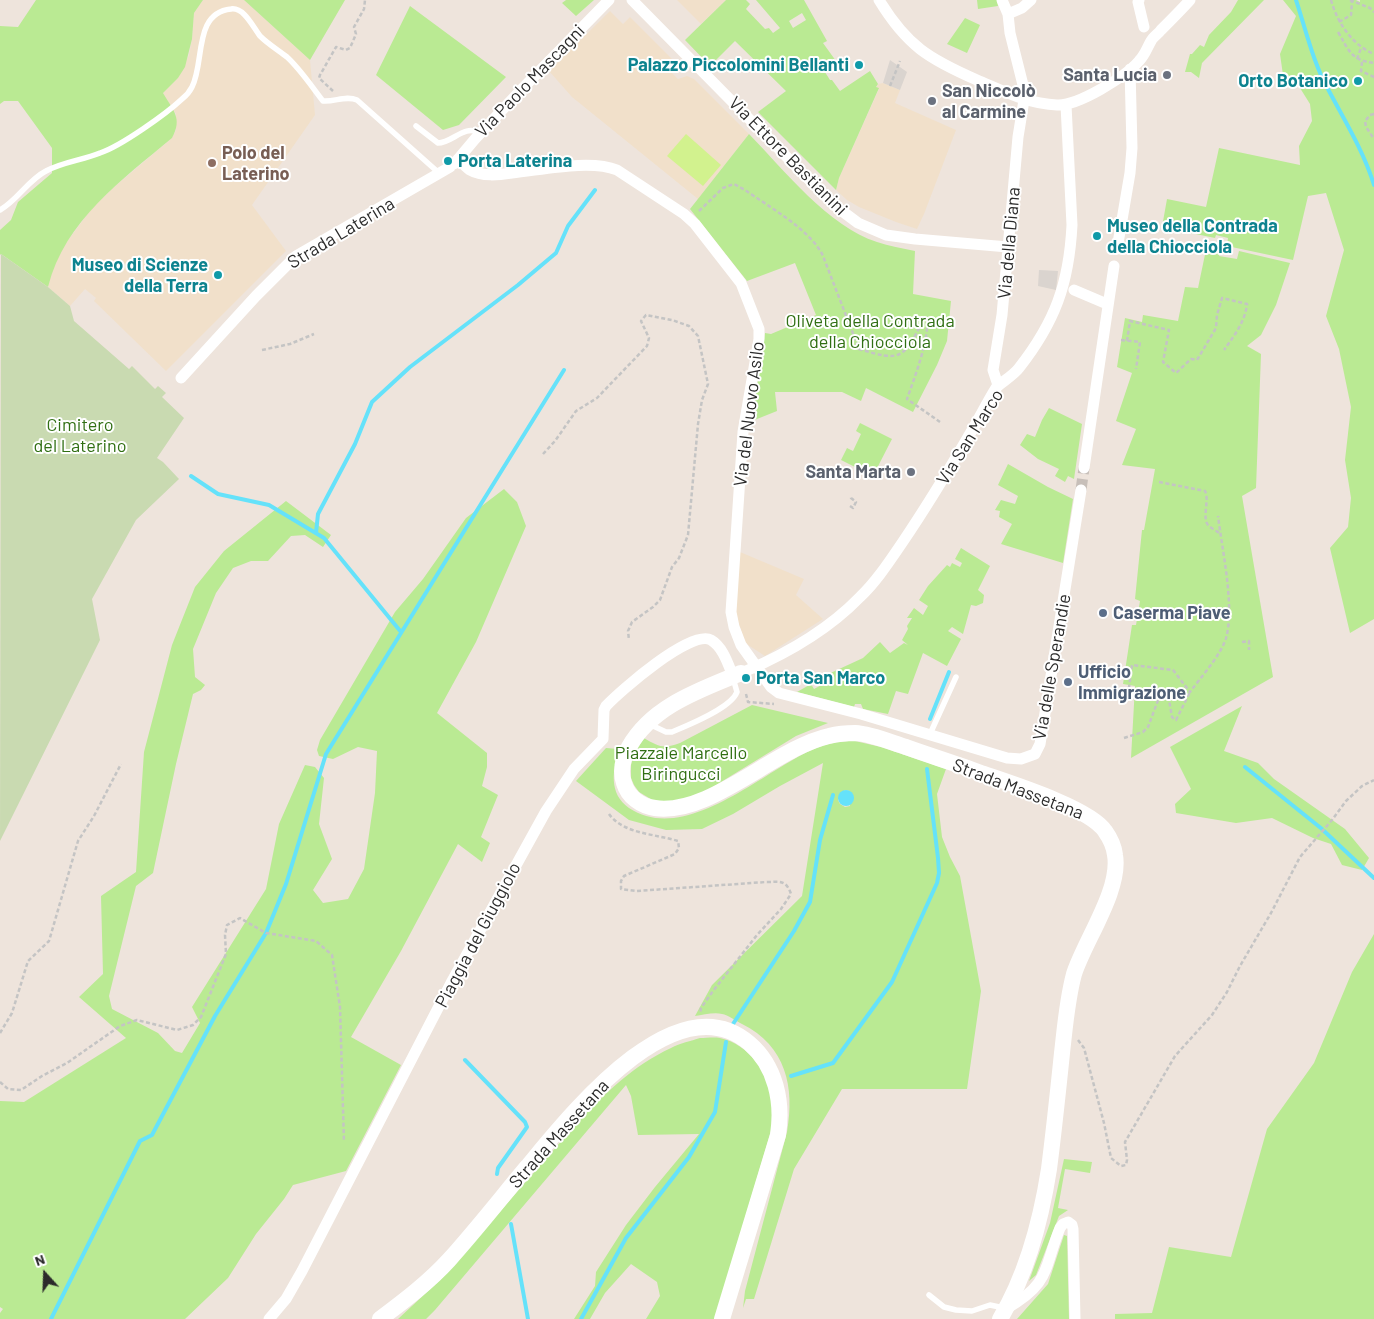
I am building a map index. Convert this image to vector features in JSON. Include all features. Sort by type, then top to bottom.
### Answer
[{"type":"street","name":"Via Paolo Mascagni","points":[[454,163],[479,133],[609,0]]},
{"type":"street","name":"Via Ettore Bastianini","points":[[632,0],[834,205],[851,218],[881,233],[899,237],[1008,247]]},
{"type":"street","points":[[879,0],[900,32],[923,52],[962,73],[1024,100],[1050,105],[1066,105],[1089,96],[1130,69],[1143,57],[1150,42],[1190,0]]},
{"type":"street","name":"Via della Diana","points":[[998,385],[994,370],[1002,315],[1018,137],[1024,100],[1010,33],[1008,14],[1002,0]]},
{"type":"street","points":[[1008,14],[1022,8],[1031,0]]},
{"type":"street","points":[[1139,0],[1145,29],[1150,42]]},
{"type":"street","points":[[1118,249],[1132,155],[1130,69]]},
{"type":"street","name":"Via San Marco","points":[[740,673],[788,651],[821,631],[866,592],[924,510],[998,385],[1006,381],[1014,373],[1032,349],[1049,321],[1064,286],[1072,225],[1066,105]]},
{"type":"street","name":"Strada Laterina","points":[[181,378],[269,281],[296,256],[440,174],[454,163]]},
{"type":"street","name":"Via del Nuovo Asilo","points":[[454,163],[470,170],[487,174],[588,165],[609,167],[624,174],[691,220],[741,283],[759,332],[744,432],[730,607],[732,620],[741,645],[757,666]]},
{"type":"street","points":[[1084,468],[1114,266]]},
{"type":"street","points":[[1074,290],[1107,304]]},
{"type":"street","name":"Via delle Sperandie","points":[[757,666],[771,686],[779,693],[818,702],[1014,759],[1028,757],[1036,752],[1040,744],[1081,490]]},
{"type":"street","name":"Piaggia del Giuggiolo","points":[[269,1319],[291,1292],[302,1272],[446,992],[546,811],[574,769],[603,739],[604,710],[606,706],[666,657],[689,643],[700,640],[709,639],[718,646],[727,662],[740,673]]},
{"type":"street","name":"Strada Massetana","points":[[740,673],[670,706],[647,723],[636,736],[625,755],[622,776],[625,787],[632,798],[650,807],[670,809],[687,806],[718,792],[812,741],[831,735],[854,733],[884,740],[978,772],[1075,809],[1091,817],[1103,828],[1112,843],[1115,853],[1115,867],[1106,902],[1074,977],[1065,1025],[1047,1182],[1027,1259],[1003,1314]]},
{"type":"street","name":"Strada Massetana","points":[[380,1319],[419,1289],[448,1261],[573,1113],[608,1078],[629,1060],[656,1042],[676,1033],[707,1027],[730,1032],[745,1039],[755,1048],[774,1077],[780,1101],[778,1135],[722,1319]]},
{"type":"street","points":[[1003,1314],[1028,1295],[1040,1281],[1046,1271],[1060,1228],[1068,1222],[1072,1225],[1073,1229],[1075,1319]]},
{"type":"lane","points":[[0,210],[18,197],[36,177],[47,170],[112,148],[181,100],[192,88],[199,66],[208,22],[215,14],[225,10],[237,9],[242,12],[261,36],[288,58],[323,101],[352,98],[360,102],[440,174]]},
{"type":"lane","points":[[416,126],[438,143],[444,143],[467,131],[479,133]]},
{"type":"lane","points":[[647,723],[666,732],[672,732],[726,706],[737,692],[740,673]]},
{"type":"lane","points":[[930,734],[956,677]]},
{"type":"lane","points":[[929,1295],[944,1307],[956,1310],[972,1310],[990,1305],[1003,1314]]},
{"type":"path","points":[[346,98],[327,87],[319,78],[336,47],[346,50],[350,48],[356,34],[354,27],[364,9],[365,0]]},
{"type":"path","points":[[1331,0],[1339,22],[1361,48],[1374,54]]},
{"type":"path","points":[[1339,22],[1351,15],[1351,1],[1370,8],[1374,12]]},
{"type":"path","points":[[1338,32],[1351,54],[1362,62],[1374,63]]},
{"type":"path","points":[[1357,59],[1361,48]]},
{"type":"path","points":[[890,86],[900,61]]},
{"type":"path","points":[[1362,62],[1361,71],[1374,77]]},
{"type":"path","points":[[1373,137],[1366,127],[1366,121],[1374,114]]},
{"type":"path","points":[[691,220],[718,192],[734,184],[805,233],[820,249],[859,349],[880,355],[898,355],[910,346],[923,320],[926,318],[928,325],[924,345],[908,399],[940,422]]},
{"type":"path","points":[[1127,340],[1130,321],[1169,330],[1162,362],[1176,373],[1191,359],[1196,360],[1216,328],[1217,315],[1222,298],[1247,304],[1238,331],[1224,350]]},
{"type":"path","points":[[543,454],[555,441],[576,411],[597,398],[647,346],[649,338],[642,321],[646,315],[690,326],[698,336],[708,384],[702,400],[698,424],[688,535],[679,558],[672,567],[660,600],[632,622],[628,631],[629,640]]},
{"type":"path","points":[[262,350],[290,344],[314,334]]},
{"type":"path","points":[[1122,340],[1140,342],[1136,370]]},
{"type":"path","points":[[1159,482],[1205,491],[1207,496],[1206,522],[1220,533]]},
{"type":"path","points":[[850,506],[853,508],[856,502],[852,497]]},
{"type":"path","points":[[1124,738],[1143,732],[1148,727],[1160,695],[1168,694],[1172,717],[1176,720],[1190,692],[1226,639],[1228,608],[1218,516]]},
{"type":"path","points":[[1242,642],[1248,639],[1249,650]]},
{"type":"path","points":[[1128,695],[1132,665],[1173,670],[1190,692]]},
{"type":"path","points":[[745,692],[748,702],[782,705]]},
{"type":"path","points":[[0,1033],[12,1014],[28,961],[49,941],[78,841],[94,816],[121,764]]},
{"type":"path","points":[[1065,1025],[1084,1048],[1104,1123],[1111,1158],[1122,1166],[1126,1165],[1128,1160],[1125,1142],[1175,1056],[1212,1015],[1227,992],[1300,857],[1346,801],[1362,786],[1374,780]]},
{"type":"path","points":[[609,814],[615,822],[626,827],[678,841],[679,848],[675,854],[624,876],[621,881],[621,890],[637,891],[766,882],[783,882],[788,886],[791,894],[701,1008],[696,1028]]},
{"type":"path","points":[[0,1082],[8,1089],[21,1090],[67,1063],[120,1026],[137,1020],[177,1030],[193,1026],[201,1018],[226,954],[225,935],[227,925],[240,918],[266,933],[316,941],[332,955],[340,1007],[344,1142]]},
{"type":"shaded area","name":"Polo del Laterino","points":[[203,0],[244,0],[310,60],[315,115],[252,205],[286,251],[166,371],[94,301],[96,298],[85,289],[70,306],[48,287],[52,270],[63,247],[92,208],[172,138],[176,130],[176,114],[163,93],[178,78],[189,55],[194,13]]},
{"type":"shaded area","points":[[677,0],[726,0],[701,24]]},
{"type":"shaded area","points":[[610,11],[623,24],[630,17],[672,59],[665,66],[678,79],[687,76],[694,79],[749,134],[698,199],[572,97],[549,71]]},
{"type":"shaded area","points":[[890,60],[907,72],[900,90],[883,83]]},
{"type":"shaded area","points":[[883,83],[900,90],[895,103],[956,130],[917,229],[859,207],[847,200],[836,190],[839,178],[879,89],[876,88],[878,84]]},
{"type":"shaded area","points":[[1039,270],[1058,271],[1056,290],[1038,286]]},
{"type":"shaded area","points":[[740,552],[804,579],[796,595],[823,619],[765,656],[745,643],[734,609]]},
{"type":"green space","points":[[36,0],[203,0],[194,13],[192,39],[185,67],[178,78],[163,93],[177,119],[177,125],[172,138],[115,186],[82,221],[56,263],[48,287],[0,255],[0,230],[11,220],[18,202],[52,173],[52,148],[18,101],[4,101],[0,104],[0,26],[18,27]]},
{"type":"green space","points":[[244,0],[345,0],[310,60]]},
{"type":"green space","points":[[566,0],[594,0],[576,16],[562,3]]},
{"type":"green space","points":[[726,0],[746,0],[750,4],[746,9],[765,29],[769,28],[773,33],[780,28],[756,0],[804,0],[827,41],[823,43],[836,61],[823,69],[830,80],[840,91],[870,71],[878,84],[876,87],[879,88],[839,178],[836,190],[758,112],[786,91],[735,41],[710,66],[685,40]],"holes":[[[802,13],[806,20],[793,28],[789,21]]]},
{"type":"green space","points":[[977,0],[997,0],[998,6],[978,9]]},
{"type":"green space","points":[[1238,0],[1264,0],[1202,63],[1199,78],[1191,72],[1185,72],[1190,54],[1200,45],[1204,47],[1209,35],[1231,12]]},
{"type":"green space","points":[[1283,0],[1356,0],[1360,2],[1360,0],[1374,0],[1374,619],[1350,633],[1330,548],[1348,527],[1351,498],[1345,460],[1351,407],[1339,349],[1326,316],[1344,250],[1326,193],[1308,196],[1293,260],[1227,246],[1228,238],[1216,235],[1215,238],[1162,227],[1167,199],[1206,207],[1219,148],[1300,165],[1299,146],[1312,121],[1310,104],[1300,88],[1283,75],[1280,54],[1296,16]]},
{"type":"green space","points":[[410,6],[506,77],[459,125],[443,130],[376,75]]},
{"type":"green space","points":[[965,18],[980,25],[967,53],[947,44]]},
{"type":"green space","points":[[686,134],[721,165],[703,186],[667,156]]},
{"type":"green space","name":"Oliveta della Contrada della Chiocciola","points":[[749,134],[808,196],[842,224],[859,235],[877,242],[915,251],[913,294],[951,301],[947,341],[913,412],[866,388],[861,401],[842,392],[775,392],[777,411],[752,421],[765,333],[771,334],[816,315],[795,263],[747,281],[690,209]]},
{"type":"green space","points":[[1207,245],[1221,248],[1219,256],[1237,259],[1239,251],[1290,263],[1276,305],[1261,335],[1247,346],[1261,354],[1256,488],[1242,496],[1273,677],[1131,758],[1135,686],[1123,684],[1132,625],[1136,625],[1140,601],[1135,599],[1142,530],[1144,530],[1155,469],[1122,465],[1136,429],[1116,421],[1132,373],[1117,367],[1125,318],[1142,322],[1143,315],[1178,321],[1185,287],[1198,288]]},
{"type":"green space","name":"Cimitero del Laterino","points":[[1,254],[48,287],[70,306],[74,321],[129,369],[132,366],[155,389],[158,386],[166,393],[162,397],[184,418],[157,458],[179,479],[136,520],[92,599],[100,640],[0,841]]},
{"type":"green space","points":[[1049,408],[1082,424],[1074,479],[1068,476],[1065,482],[1055,476],[1059,469],[1038,459],[1020,445],[1027,434],[1035,437]]},
{"type":"green space","points":[[860,423],[892,439],[873,476],[841,460],[847,448],[853,451],[861,434],[856,431]]},
{"type":"green space","points":[[1008,464],[1073,499],[1063,563],[1001,544],[1012,524],[999,517],[1000,511],[995,510],[1001,500],[1015,504],[1018,496],[998,485]]},
{"type":"green space","points":[[504,489],[517,502],[526,526],[476,642],[437,713],[487,753],[487,767],[482,786],[498,795],[481,837],[490,843],[482,862],[458,844],[401,951],[351,1037],[401,1065],[346,1171],[293,1185],[256,1234],[228,1278],[185,1319],[0,1319],[0,1313],[3,1309],[0,1307],[0,1101],[24,1102],[126,1038],[79,997],[103,974],[101,896],[136,872],[144,752],[172,645],[195,587],[224,551],[286,501],[331,535],[323,547],[305,535],[291,536],[268,561],[251,561],[233,568],[216,593],[193,649],[195,677],[205,685],[201,690],[193,694],[153,873],[136,886],[109,996],[112,1009],[158,1033],[175,1051],[182,1053],[200,1023],[192,1007],[266,889],[279,824],[305,765],[315,767],[324,778],[319,824],[332,859],[313,890],[323,903],[348,899],[364,869],[375,793],[377,751],[358,747],[333,759],[319,756],[317,750],[320,740],[395,612],[423,579],[466,518]]},
{"type":"green space","points":[[961,548],[990,566],[978,590],[984,595],[983,603],[976,606],[971,605],[963,634],[952,627],[948,631],[961,639],[947,666],[923,653],[908,694],[896,691],[888,714],[863,709],[861,704],[855,704],[854,707],[797,692],[811,684],[814,689],[827,682],[824,676],[863,658],[880,642],[890,653],[904,643],[908,645],[902,640],[912,618],[907,618],[914,608],[923,615],[928,606],[919,600],[928,586],[947,565],[950,567],[952,563],[960,567],[962,563],[955,559]]},
{"type":"green space","name":"Piazzale Marcello Biringucci","points":[[752,705],[828,723],[796,736],[708,790],[679,802],[654,801],[639,792],[631,778],[631,765],[633,756],[644,738],[662,746],[674,745]]},
{"type":"green space","points":[[1242,706],[1224,751],[1258,763],[1274,779],[1345,829],[1369,858],[1362,870],[1342,865],[1331,844],[1313,838],[1272,818],[1236,823],[1176,813],[1175,804],[1191,789],[1170,747]]},
{"type":"green space","points":[[855,741],[881,747],[946,769],[937,794],[942,837],[960,876],[981,991],[967,1089],[842,1089],[794,1169],[754,1299],[746,1299],[743,1308],[745,1291],[787,1132],[790,1099],[788,1084],[778,1056],[757,1033],[732,1018],[719,1013],[695,1016],[712,985],[802,896],[823,763],[733,814],[702,829],[666,830],[629,820],[576,781],[606,748],[619,749],[614,781],[615,788],[622,802],[629,808],[651,817],[675,818],[699,812],[724,801],[814,749],[839,742]],"holes":[[[845,790],[850,791],[850,806],[845,807],[838,800]]]},
{"type":"green space","points":[[1374,934],[1374,1319],[1115,1319],[1115,1314],[1152,1313],[1169,1247],[1231,1257],[1267,1129],[1314,1063],[1352,972]]},
{"type":"green space","points":[[700,1038],[718,1038],[731,1041],[749,1054],[768,1082],[772,1106],[771,1131],[715,1319],[646,1319],[660,1296],[657,1282],[631,1264],[605,1293],[590,1319],[574,1319],[595,1286],[596,1272],[626,1225],[699,1134],[638,1135],[631,1096],[626,1085],[435,1310],[426,1319],[398,1319],[442,1278],[598,1101],[644,1063],[678,1045]]},
{"type":"green space","points":[[1064,1159],[1092,1162],[1090,1173],[1065,1169],[1058,1208],[1068,1210],[1059,1216],[1036,1275],[1029,1281],[1050,1223]]},
{"type":"green space","points":[[1064,1235],[1067,1236],[1069,1319],[1017,1319],[1048,1284]]},
{"type":"water","points":[[843,790],[849,790],[854,795],[852,804],[843,806],[838,801],[838,795]]},
{"type":"waterway","points":[[1296,0],[1323,80],[1360,149],[1374,185]]},
{"type":"waterway","points":[[316,533],[318,514],[355,444],[372,402],[410,367],[518,285],[556,253],[568,226],[595,190]]},
{"type":"waterway","points":[[51,1319],[140,1141],[152,1135],[215,1016],[266,933],[286,884],[326,754],[564,370]]},
{"type":"waterway","points":[[191,476],[218,494],[269,505],[324,538],[401,632]]},
{"type":"waterway","points":[[930,719],[949,672]]},
{"type":"waterway","points":[[1245,767],[1322,829]]},
{"type":"waterway","points":[[791,1076],[833,1063],[892,982],[937,883],[939,873],[938,858],[927,769]]},
{"type":"waterway","points":[[733,1024],[794,931],[810,902],[820,840],[833,795]]},
{"type":"waterway","points":[[1324,831],[1374,878]]},
{"type":"waterway","points":[[581,1319],[626,1238],[689,1157],[715,1112],[726,1042]]},
{"type":"waterway","points":[[465,1060],[525,1122],[527,1127],[498,1168],[497,1174]]},
{"type":"waterway","points":[[511,1224],[528,1319]]},
{"type":"tunnel","points":[[1081,490],[1084,468]]},
{"type":"place","name":"Palazzo Piccolomini Bellanti","points":[[859,65]]},
{"type":"place","name":"Santa Lucia","points":[[1167,75]]},
{"type":"place","name":"Orto Botanico","points":[[1358,81]]},
{"type":"place","name":"San Niccolò al Carmine","points":[[932,101]]},
{"type":"place","name":"Porta Laterina","points":[[448,161]]},
{"type":"place","name":"Polo del Laterino","points":[[212,163]]},
{"type":"place","name":"Museo della Contrada della Chiocciola","points":[[1097,236]]},
{"type":"place","name":"Museo di Scienze della Terra","points":[[218,275]]},
{"type":"place","name":"Santa Marta","points":[[911,472]]},
{"type":"place","name":"Caserma Piave","points":[[1103,613]]},
{"type":"place","name":"Porta San Marco","points":[[746,678]]},
{"type":"place","name":"Ufficio Immigrazione","points":[[1068,682]]}]
